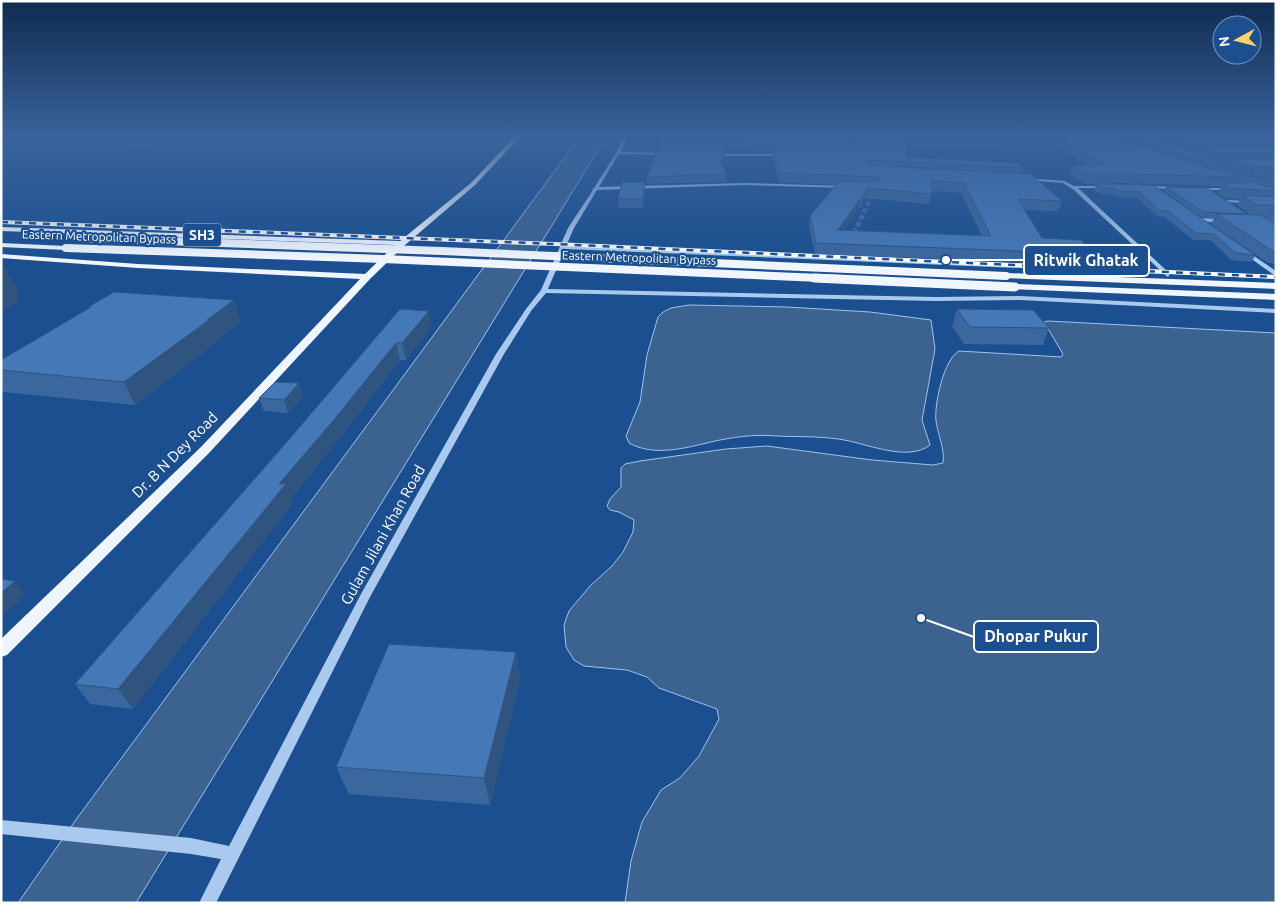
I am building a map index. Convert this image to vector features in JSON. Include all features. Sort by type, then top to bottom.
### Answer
[{"type":"main road","name":"Dr. B N Dey Road","points":[[1,650],[211,443],[367,277],[402,243],[481,176]]},
{"type":"main road","name":"SH3","points":[[2,231],[402,243]]},
{"type":"main road","points":[[2,231],[80,238],[442,250],[1006,276],[1276,286]]},
{"type":"main road","name":"Eastern Metropolitan Bypass","points":[[1,245],[1276,297]]},
{"type":"main road","name":"SH3","points":[[1,256],[138,266],[367,277]]},
{"type":"street","name":"Gulam Jilani Khan Road","points":[[207,903],[365,597],[500,354],[528,310],[544,291],[570,228],[603,176]]},
{"type":"street","points":[[1025,179],[1064,182],[1074,187],[1167,274],[1172,282]]},
{"type":"street","points":[[1198,190],[1234,187],[1224,182]]},
{"type":"street","points":[[594,189],[745,184],[850,188]]},
{"type":"street","points":[[1074,187],[1113,187]]},
{"type":"street","points":[[1142,187],[1180,189]]},
{"type":"street","points":[[1152,187],[1160,192]]},
{"type":"street","points":[[1206,190],[1237,210]]},
{"type":"street","points":[[1224,201],[1258,203]]},
{"type":"street","points":[[1206,225],[1196,218],[1227,221]]},
{"type":"street","points":[[562,247],[1167,274],[1276,276]]},
{"type":"street","points":[[1238,248],[1276,276]]},
{"type":"street","points":[[544,291],[936,299],[1020,298],[1276,311]]},
{"type":"street","points":[[1,827],[191,846],[233,854]]},
{"type":"water","points":[[551,176],[582,176],[136,903],[18,903],[75,821]]},
{"type":"water","points":[[689,305],[787,307],[870,312],[931,320],[935,349],[922,420],[930,445],[921,450],[898,452],[830,438],[760,435],[744,436],[670,450],[649,450],[629,443],[626,436],[640,402],[647,355],[658,317],[671,308]]},
{"type":"water","points":[[1044,322],[1276,333],[1276,903],[625,903],[631,861],[642,822],[661,790],[680,778],[699,756],[719,719],[717,709],[659,688],[647,677],[627,670],[584,666],[574,660],[566,647],[564,625],[569,611],[590,586],[612,566],[623,552],[633,532],[634,520],[619,512],[610,510],[607,506],[610,499],[621,487],[621,468],[625,464],[640,461],[726,449],[767,446],[872,460],[933,465],[943,463],[942,447],[936,421],[938,393],[945,372],[954,356],[959,351],[1061,357],[1063,354]]},
{"type":"building","points":[[857,176],[1034,176],[1062,201],[1018,199],[1042,238],[1081,240],[1096,254],[816,243],[810,216],[839,181],[877,182],[881,179],[877,177]],"holes":[[[932,181],[964,183],[991,236],[838,230],[861,198],[863,198],[867,188],[932,194]]]},
{"type":"building","points":[[1248,181],[1276,189],[1276,191],[1230,188],[1223,183],[1245,183]]},
{"type":"building","points":[[622,182],[645,182],[643,199],[618,199]]},
{"type":"building","points":[[1096,184],[1153,185],[1255,255],[1235,253],[1214,234],[1196,233],[1168,211],[1159,210],[1140,192],[1118,191],[1113,188],[1103,188]]},
{"type":"building","points":[[1166,187],[1207,188],[1247,214],[1203,212]]},
{"type":"building","points":[[1242,195],[1276,197],[1276,205],[1257,205]]},
{"type":"building","points":[[1268,211],[1276,211],[1276,216]]},
{"type":"building","points":[[1216,214],[1261,215],[1276,224],[1276,252],[1274,252]]},
{"type":"building","points":[[114,292],[234,300],[124,382],[1,370],[1,360]]},
{"type":"building","points":[[400,309],[429,311],[402,343],[396,343],[279,484],[286,484],[118,689],[75,684],[292,436]]},
{"type":"building","points":[[957,309],[1033,310],[1049,328],[970,327]]},
{"type":"building","points":[[275,382],[299,383],[284,400],[259,398]]},
{"type":"building","points":[[1,579],[15,581],[1,593]]},
{"type":"building","points":[[389,644],[516,652],[484,778],[336,767]]},
{"type":"tunnel","points":[[871,198],[875,189]]},
{"type":"tunnel","points":[[851,240],[871,197]]},
{"type":"railway","points":[[1,222],[555,244],[1276,277]]},
{"type":"place","name":"Ritwik Ghatak","points":[[946,260]]},
{"type":"place","name":"Dhopar Pukur","points":[[921,618]]}]
